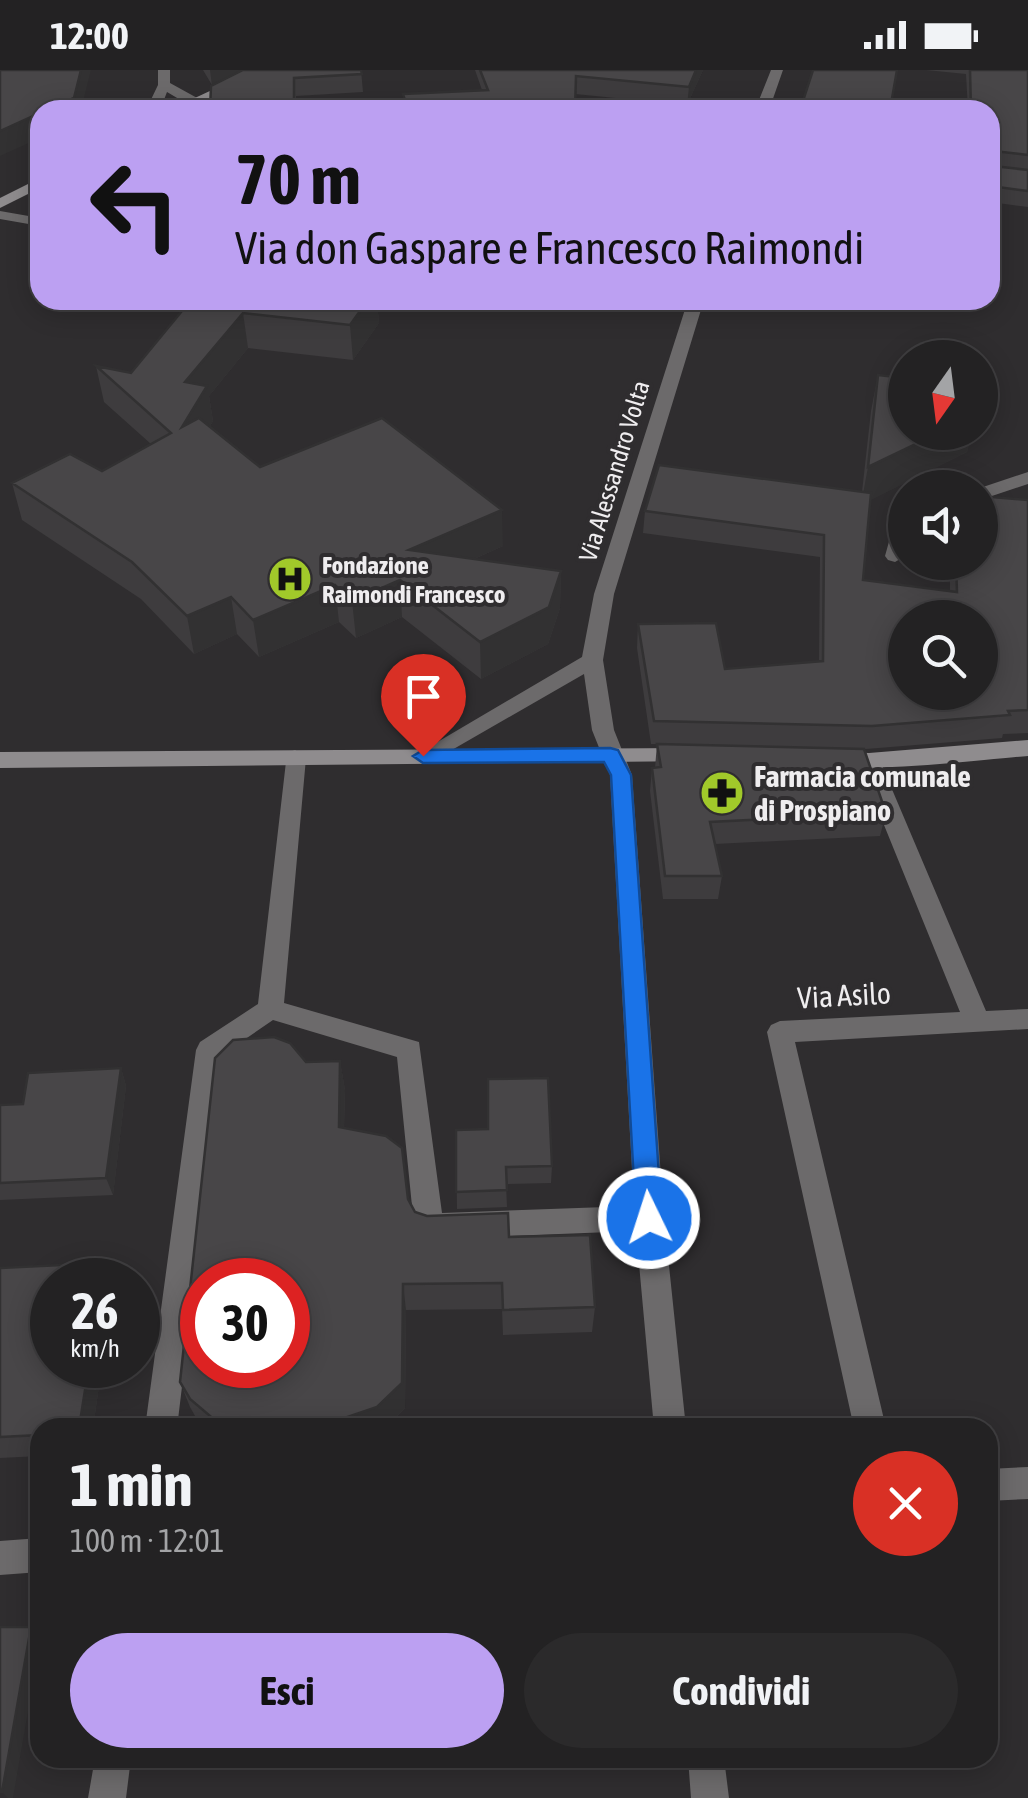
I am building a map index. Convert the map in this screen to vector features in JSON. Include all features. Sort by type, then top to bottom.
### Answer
[{"type":"street","points":[[198,100],[266,70]]},
{"type":"street","points":[[766,100],[776,70]]},
{"type":"street","points":[[164,78],[192,100]]},
{"type":"street","points":[[0,204],[30,188]]},
{"type":"street","points":[[0,214],[30,220]]},
{"type":"street","name":"Via Alessandro Volta","points":[[669,1418],[649,1218],[621,775],[610,755],[592,660],[604,594],[693,310]]},
{"type":"street","points":[[998,488],[1028,478]]},
{"type":"street","points":[[423,756],[592,660]]},
{"type":"street","points":[[814,760],[869,761],[1028,748]]},
{"type":"street","points":[[0,760],[705,756]]},
{"type":"street","points":[[270,1009],[295,758]]},
{"type":"street","points":[[869,761],[977,1021],[1028,1019]]},
{"type":"street","points":[[270,1009],[410,1050],[428,1226],[649,1218]]},
{"type":"street","points":[[162,1418],[209,1050],[270,1009]]},
{"type":"street","name":"Via Asilo","points":[[868,1418],[780,1032],[977,1021]]},
{"type":"street","points":[[998,1484],[1028,1482]]},
{"type":"street","points":[[0,1558],[30,1556]]},
{"type":"street","points":[[106,1798],[111,1768]]},
{"type":"street","points":[[707,1768],[710,1798]]},
{"type":"building","points":[[0,70],[81,70],[74,98],[30,100],[30,118],[0,131]]},
{"type":"building","points":[[243,70],[361,70],[362,74],[294,78],[294,100],[210,100],[211,86]]},
{"type":"building","points":[[480,70],[696,70],[689,87],[576,76],[575,100],[405,100],[403,94],[488,90]]},
{"type":"building","points":[[813,70],[897,70],[892,100],[803,100]]},
{"type":"building","points":[[970,70],[1028,70],[1028,155],[1000,152],[1000,100],[971,100]]},
{"type":"building","points":[[1000,167],[1028,170],[1028,191],[1000,187]]},
{"type":"building","points":[[183,310],[361,310],[350,325],[243,313],[185,382],[207,386],[182,427],[199,418],[260,467],[382,418],[502,510],[409,550],[561,571],[549,607],[480,642],[400,580],[352,601],[335,585],[253,620],[231,597],[187,616],[132,562],[12,483],[70,454],[102,471],[171,433],[96,366],[131,373]]},
{"type":"building","points":[[878,375],[888,376],[888,450],[903,450],[868,467]]},
{"type":"building","points":[[659,465],[871,493],[863,580],[957,592],[957,580],[998,580],[998,498],[1028,500],[1028,710],[1008,711],[1010,715],[872,726],[654,721],[638,624],[716,623],[725,669],[823,661],[824,535],[645,511]]},
{"type":"building","points":[[657,744],[864,749],[886,813],[710,822],[722,876],[665,876],[652,768],[661,767]]},
{"type":"building","points":[[274,1037],[290,1043],[306,1062],[340,1061],[339,1127],[386,1136],[402,1148],[408,1199],[415,1212],[427,1216],[508,1213],[509,1237],[590,1235],[595,1307],[503,1310],[502,1283],[403,1284],[402,1383],[377,1407],[345,1418],[212,1418],[184,1388],[310,1388],[310,1258],[193,1258],[215,1058],[233,1040]]},
{"type":"building","points":[[121,1068],[106,1178],[0,1183],[0,1105],[23,1104],[28,1073]]},
{"type":"building","points":[[548,1078],[552,1166],[506,1167],[507,1190],[456,1192],[456,1130],[488,1129],[488,1079]]},
{"type":"building","points":[[30,1267],[30,1388],[85,1388],[81,1418],[30,1418],[30,1436],[0,1437],[0,1268]]},
{"type":"building","points":[[0,1627],[30,1627],[2,1792]]},
{"type":"place","name":"Fondazione Raimondi Francesco","points":[[290,579]]},
{"type":"place","name":"Farmacia comunale di Prospiano","points":[[722,793]]},
{"type":"route","points":[[423,756],[610,755],[621,775],[649,1218]]}]
